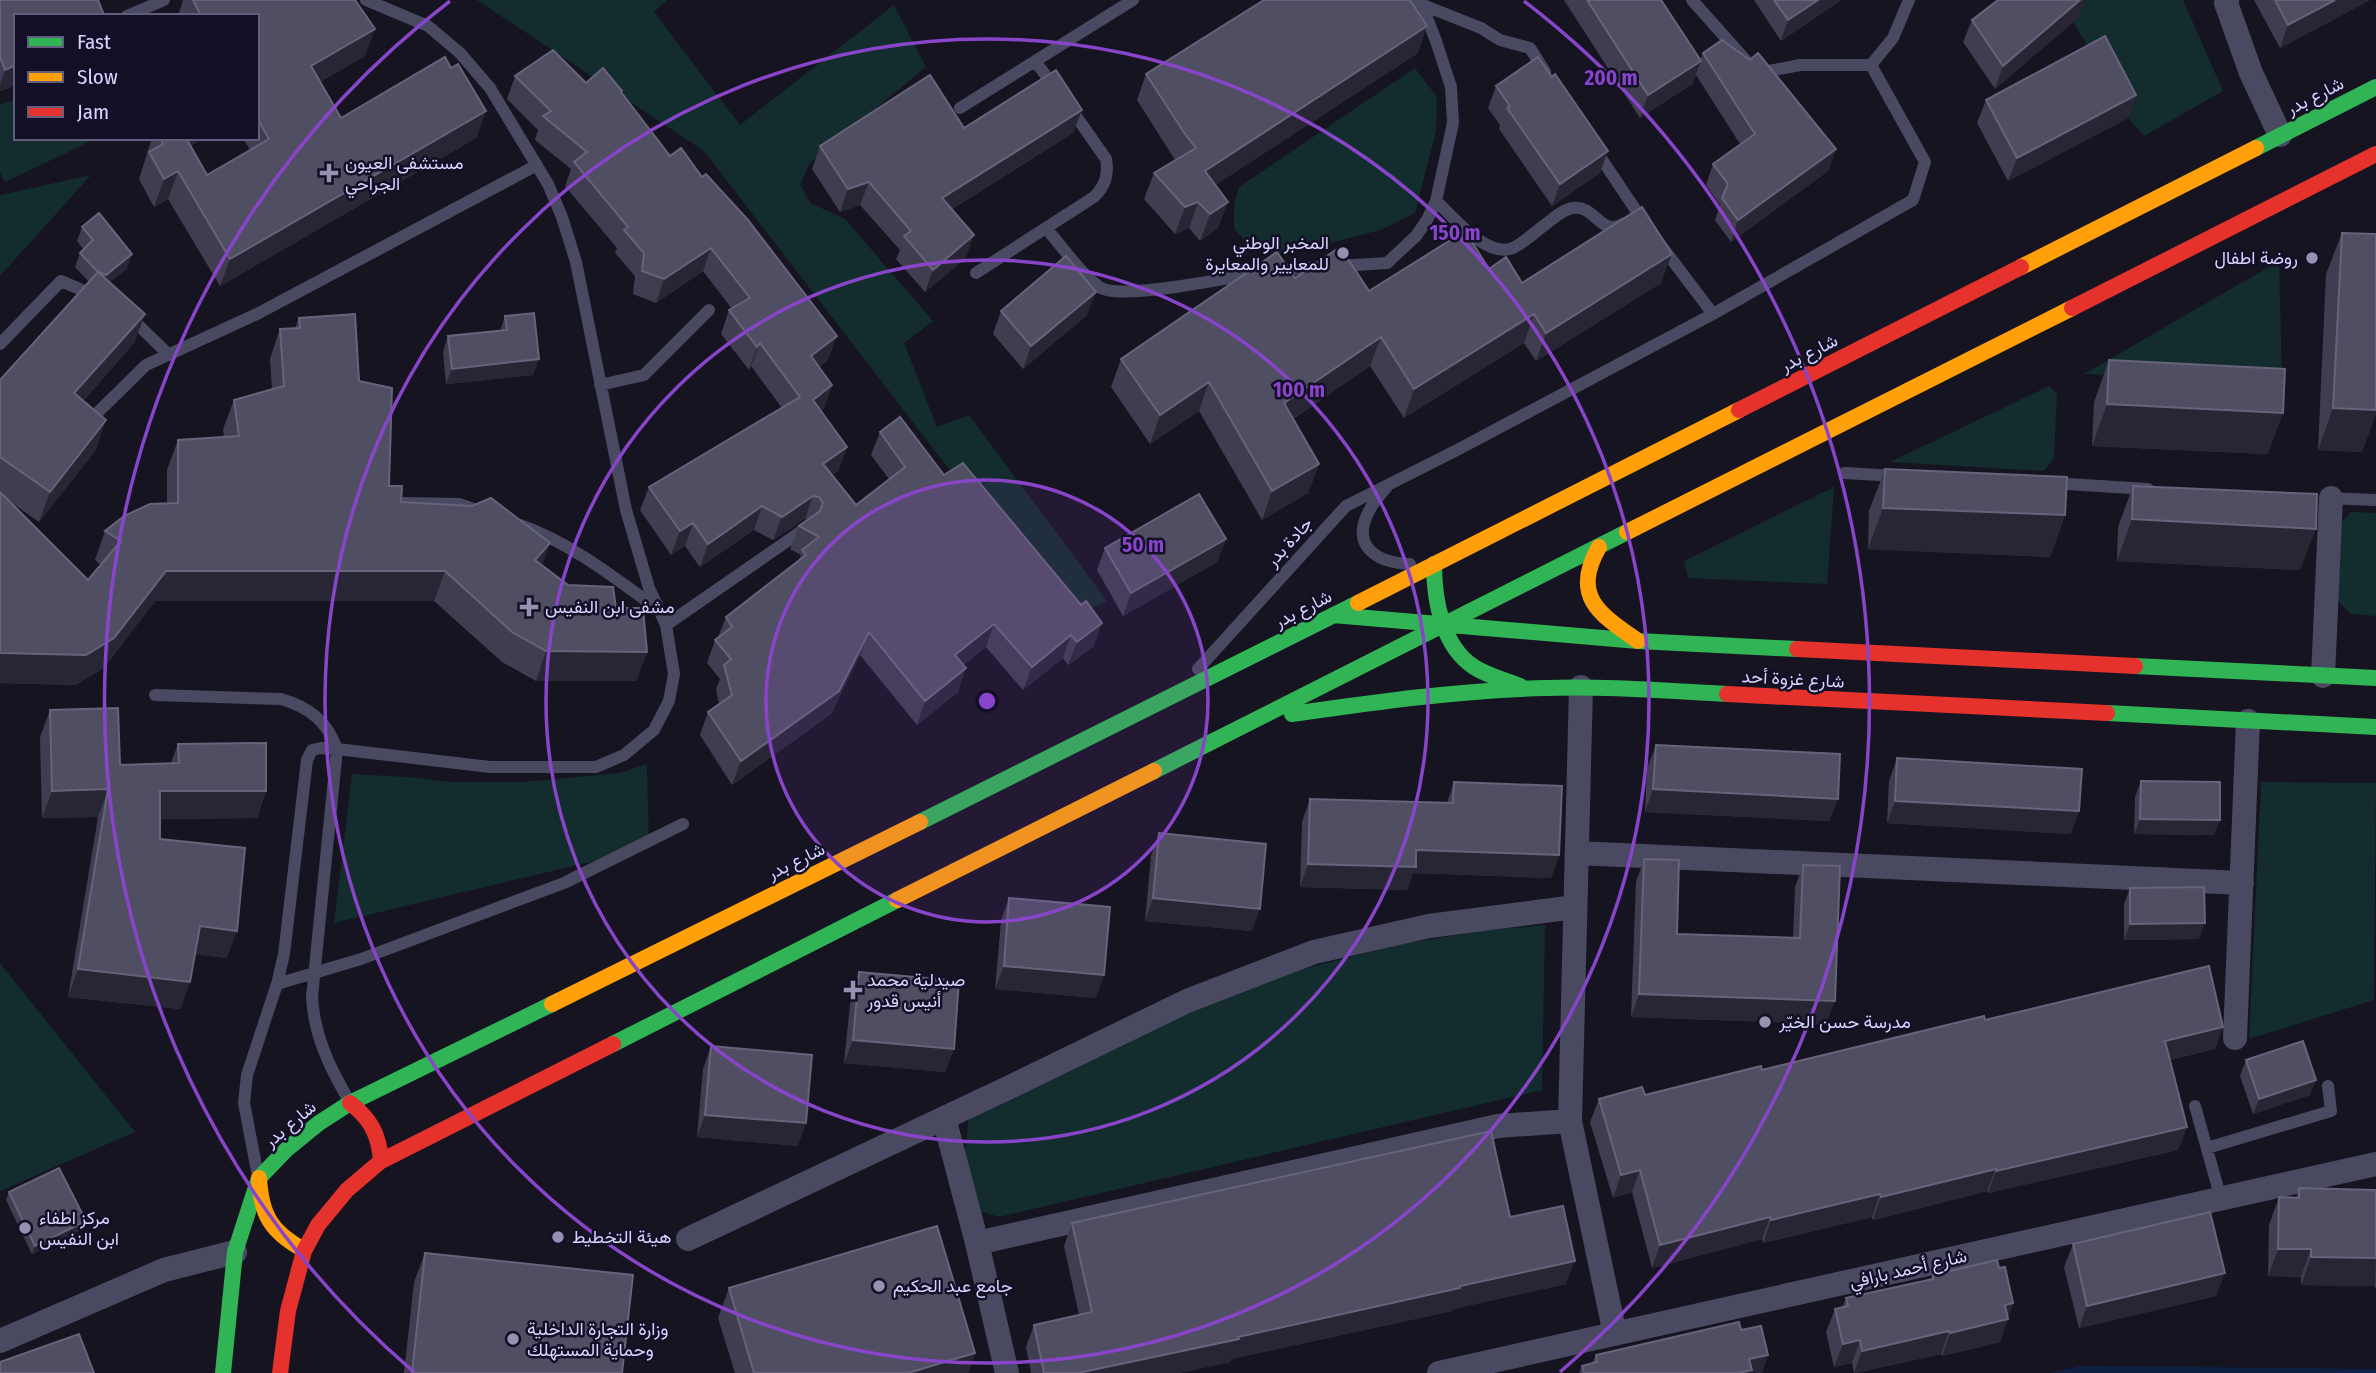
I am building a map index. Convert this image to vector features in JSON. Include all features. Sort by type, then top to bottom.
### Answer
[{"type":"main road","name":"شارع بدر","points":[[259,1178],[287,1149],[319,1123],[350,1103],[1174,695],[2376,87]]},
{"type":"main road","points":[[281,1373],[282,1347],[291,1297],[304,1250],[335,1203],[382,1161],[2376,154]]},
{"type":"main road","points":[[1599,547],[1588,562],[1586,582],[1589,598],[1600,613],[1638,641]]},
{"type":"main road","points":[[1434,564],[1435,595],[1443,626],[1454,644],[1471,665],[1522,687]]},
{"type":"main road","name":"شارع غزوة أحد","points":[[1333,615],[1638,641],[2376,678]]},
{"type":"main road","name":"شارع غزوة أحد","points":[[1214,742],[1292,714],[1522,687],[1581,687],[2376,727]]},
{"type":"main road","points":[[350,1103],[364,1113],[374,1127],[381,1144],[382,1161]]},
{"type":"main road","points":[[259,1178],[259,1196],[264,1214],[274,1230],[288,1242],[304,1250]]},
{"type":"main road","points":[[223,1373],[235,1252],[259,1178]]},
{"type":"street","points":[[2227,0],[2225,3],[2251,73],[2280,135]]},
{"type":"street","points":[[2323,676],[2324,498]]},
{"type":"street","points":[[1581,687],[1570,1121],[1615,1334]]},
{"type":"street","points":[[2235,1038],[2248,721]]},
{"type":"street","points":[[1577,853],[2242,883]]},
{"type":"street","points":[[688,1239],[1186,1002],[1314,952],[1429,926],[1575,906]]},
{"type":"street","points":[[944,1118],[977,1243],[1006,1373]]},
{"type":"street","points":[[977,1243],[1498,1126],[1570,1121]]},
{"type":"street","name":"شارع أحمد بارافي","points":[[1439,1373],[2376,1164]]},
{"type":"street","points":[[0,1341],[164,1270],[235,1252]]},
{"type":"lane","points":[[132,14],[164,0]]},
{"type":"lane","points":[[259,1178],[244,1103],[247,1075],[284,954],[307,760],[312,750],[337,749],[491,767],[596,767],[624,755],[654,730],[669,701],[674,674],[666,625],[649,587],[626,510],[576,262],[562,217],[537,165],[490,89],[460,53],[428,26],[366,0]]},
{"type":"lane","points":[[960,108],[1133,0]]},
{"type":"lane","points":[[1438,13],[1447,0]]},
{"type":"lane","points":[[1692,0],[1750,65],[1769,71],[1800,65],[1871,65],[1893,38],[1909,0]]},
{"type":"lane","points":[[1046,228],[1095,283],[1110,292],[1186,286],[1271,271],[1387,263],[1416,236],[1436,201],[1453,123],[1451,86],[1416,3]]},
{"type":"lane","points":[[1416,3],[1481,28],[1500,40],[1530,48],[1551,81]]},
{"type":"lane","points":[[976,273],[1100,191],[1107,177],[1102,151],[1035,61]]},
{"type":"lane","name":"جادة بدر","points":[[1174,695],[1346,506],[1713,314],[1913,200],[1925,162],[1871,65]]},
{"type":"lane","points":[[1587,137],[1638,215],[1713,314]]},
{"type":"lane","points":[[88,422],[145,365],[257,314],[537,165]]},
{"type":"lane","points":[[1436,201],[1483,244],[1498,250],[1515,247],[1569,209],[1583,208],[1612,228],[1638,215]]},
{"type":"lane","points":[[0,344],[61,281],[114,304],[169,355]]},
{"type":"lane","points":[[600,385],[644,375],[709,310]]},
{"type":"lane","points":[[1844,473],[1911,476]]},
{"type":"lane","points":[[2044,483],[2167,489]]},
{"type":"lane","points":[[1388,485],[1368,512],[1364,533],[1367,547],[1378,558],[1397,564],[1434,564]]},
{"type":"lane","points":[[2324,498],[2376,500]]},
{"type":"lane","points":[[397,503],[459,504],[483,512]]},
{"type":"lane","points":[[506,520],[542,533],[596,565],[659,610]]},
{"type":"lane","points":[[666,625],[806,528]]},
{"type":"lane","points":[[155,695],[281,699],[310,710],[323,721],[331,734],[337,749],[312,997],[316,1028],[324,1052],[350,1103]]},
{"type":"lane","points":[[277,984],[314,974],[564,883],[683,824]]},
{"type":"lane","points":[[2207,1148],[2331,1111],[2328,1086]]},
{"type":"lane","points":[[2195,1106],[2221,1199]]},
{"type":"green space","points":[[477,0],[667,0],[654,12],[740,125],[894,5],[926,67],[810,163],[800,184],[810,203],[845,219],[933,321],[904,343],[937,427],[969,415],[1107,601],[1066,621],[704,151]]},
{"type":"green space","points":[[2059,0],[2183,0],[2223,91],[2144,136],[2128,118],[2096,59]]},
{"type":"green space","points":[[1415,68],[1437,97],[1436,131],[1415,213],[1381,230],[1286,254],[1253,248],[1234,229],[1234,204],[1239,187]]},
{"type":"green space","points":[[14,100],[14,140],[90,140],[5,182],[0,173],[0,105]]},
{"type":"green space","points":[[91,175],[0,276],[0,195]]},
{"type":"green space","points":[[2279,261],[2282,379],[2084,374]]},
{"type":"green space","points":[[2049,386],[2057,394],[2054,458],[2044,471],[1890,462]]},
{"type":"green space","points":[[1834,487],[1827,584],[1688,578],[1684,561]]},
{"type":"green space","points":[[2351,512],[2376,513],[2376,616],[2351,614],[2337,600],[2341,523]]},
{"type":"green space","points":[[647,764],[649,848],[334,923],[352,774],[451,782],[523,782],[619,773]]},
{"type":"green space","points":[[2261,782],[2376,783],[2374,1000],[2249,1039]]},
{"type":"green space","points":[[1545,925],[1542,1090],[999,1217],[977,1210],[964,1160],[969,1115],[1127,1038],[1291,972],[1402,944],[1481,931]]},
{"type":"green space","points":[[0,963],[135,1132],[0,1191]]},
{"type":"water","points":[[2080,1366],[2376,1369],[2376,1373],[2051,1373]]},
{"type":"building","points":[[0,0],[98,0],[104,14],[14,14],[14,66],[5,70],[0,57]]},
{"type":"building","points":[[193,0],[355,0],[375,29],[311,66],[341,118],[445,57],[451,68],[458,64],[486,111],[230,259],[178,171],[164,179],[149,152],[163,144],[161,140],[187,140],[207,175],[269,139],[259,122],[259,14],[200,14]]},
{"type":"building","points":[[1264,0],[1410,0],[1427,26],[1205,171],[1228,202],[1210,214],[1198,202],[1185,207],[1154,173],[1196,148],[1146,74]]},
{"type":"building","points":[[1587,0],[1661,0],[1701,61],[1648,95]]},
{"type":"building","points":[[1774,0],[1818,0],[1788,20]]},
{"type":"building","points":[[1998,0],[2080,0],[2003,66],[1972,20]]},
{"type":"building","points":[[2275,0],[2335,0],[2288,25]]},
{"type":"building","points":[[2105,36],[2136,95],[2017,158],[1986,100]]},
{"type":"building","points":[[1722,40],[1750,60],[1758,53],[1836,149],[1738,220],[1722,198],[1728,184],[1713,164],[1755,134],[1703,53]]},
{"type":"building","points":[[553,50],[586,83],[603,68],[670,156],[681,148],[702,177],[706,174],[748,220],[837,336],[811,356],[832,385],[813,400],[847,447],[823,464],[856,505],[905,467],[880,432],[900,417],[944,475],[963,463],[1081,605],[1086,601],[1102,623],[1077,642],[1071,635],[1032,667],[994,624],[955,655],[966,668],[925,701],[869,632],[839,691],[741,761],[708,712],[732,695],[724,665],[731,659],[715,640],[732,627],[726,617],[806,555],[802,550],[819,537],[799,526],[820,511],[823,503],[819,497],[813,496],[782,517],[762,506],[708,544],[693,523],[680,531],[649,487],[800,397],[760,343],[757,347],[729,310],[750,298],[711,248],[664,279],[642,271],[644,253],[624,230],[628,227],[574,162],[587,152],[543,116],[551,111],[515,76]]},
{"type":"building","points":[[1538,57],[1552,77],[1555,74],[1608,151],[1560,184],[1507,108],[1510,106],[1496,86]]},
{"type":"building","points":[[1056,70],[1082,110],[942,198],[974,235],[933,270],[904,236],[911,231],[869,182],[848,189],[820,146],[930,75],[964,128]]},
{"type":"building","points":[[1642,207],[1672,254],[1546,333],[1534,314],[1414,389],[1381,337],[1284,403],[1319,464],[1272,491],[1209,382],[1160,415],[1121,359],[1277,252],[1295,278],[1340,247],[1369,291],[1465,231],[1489,269],[1506,257],[1522,283]]},
{"type":"building","points":[[99,213],[132,254],[106,275],[97,271],[80,253],[93,240],[82,227]]},
{"type":"building","points":[[2342,233],[2376,234],[2376,410],[2333,408]]},
{"type":"building","points":[[1066,256],[1096,292],[1031,346],[1001,311]]},
{"type":"building","points":[[98,272],[145,314],[74,393],[106,420],[50,492],[0,457],[0,380]]},
{"type":"building","points":[[534,313],[539,359],[452,369],[448,336],[507,330],[505,316]]},
{"type":"building","points":[[355,314],[359,381],[392,388],[389,486],[402,486],[401,502],[472,506],[491,498],[550,543],[535,560],[568,585],[613,587],[616,608],[643,608],[647,652],[546,651],[512,632],[445,571],[166,571],[114,638],[86,655],[0,653],[0,492],[88,580],[121,541],[105,531],[124,516],[150,504],[178,503],[178,440],[239,436],[234,400],[284,386],[280,329],[300,328],[299,318]]},
{"type":"building","points":[[2109,360],[2285,369],[2283,413],[2107,404]]},
{"type":"building","points":[[1885,469],[2067,477],[2065,515],[1883,508]]},
{"type":"building","points":[[2133,486],[2317,494],[2316,529],[2132,519]]},
{"type":"building","points":[[1199,494],[1226,539],[1131,593],[1105,548]]},
{"type":"building","points":[[118,708],[120,765],[179,763],[178,744],[266,743],[266,791],[160,791],[160,839],[245,848],[237,931],[200,926],[190,982],[78,969],[108,789],[52,791],[50,710]]},
{"type":"building","points":[[1656,745],[1840,754],[1838,799],[1653,789]]},
{"type":"building","points":[[1897,758],[2082,769],[2079,811],[1895,801]]},
{"type":"building","points":[[2141,781],[2220,782],[2220,820],[2140,819]]},
{"type":"building","points":[[1454,782],[1562,786],[1559,855],[1416,850],[1416,867],[1308,864],[1310,799],[1453,803]]},
{"type":"building","points":[[1159,833],[1266,844],[1260,909],[1153,898]]},
{"type":"building","points":[[1644,859],[1679,860],[1677,934],[1800,938],[1803,865],[1840,866],[1835,1001],[1639,994]]},
{"type":"building","points":[[2204,887],[2205,923],[2130,924],[2130,888]]},
{"type":"building","points":[[1009,898],[1110,907],[1104,975],[1004,966]]},
{"type":"building","points":[[2209,966],[2223,1027],[2165,1041],[2187,1127],[1881,1197],[1880,1194],[1771,1220],[1770,1217],[1660,1245],[1640,1170],[1621,1175],[1599,1099],[1642,1087],[1645,1095],[1761,1066],[1762,1070],[1984,1016],[1985,1020]]},
{"type":"building","points":[[859,972],[959,981],[954,1049],[853,1040]]},
{"type":"building","points":[[2303,1041],[2316,1080],[2259,1099],[2246,1060]]},
{"type":"building","points":[[711,1046],[812,1055],[806,1123],[705,1115]]},
{"type":"building","points":[[1491,1131],[1510,1217],[1563,1206],[1575,1261],[1238,1337],[1239,1339],[1078,1373],[1044,1373],[1034,1325],[1092,1312],[1072,1223]]},
{"type":"building","points":[[59,1168],[86,1221],[35,1246],[9,1192]]},
{"type":"building","points":[[2299,1188],[2376,1190],[2376,1258],[2311,1257],[2311,1249],[2278,1249],[2279,1197],[2299,1198]]},
{"type":"building","points":[[2210,1212],[2225,1273],[2087,1306],[2073,1244]]},
{"type":"building","name":"جامع عبد الحكيم","points":[[937,1226],[975,1353],[908,1373],[754,1373],[729,1288]]},
{"type":"building","name":"وزارة التجارة الداخلية وحماية المستهلك","points":[[425,1253],[633,1275],[622,1373],[412,1373]]},
{"type":"building","points":[[1997,1260],[1999,1268],[2005,1267],[2013,1303],[2005,1305],[2008,1319],[1862,1351],[1860,1340],[1843,1344],[1835,1309],[1848,1306],[1846,1298],[1933,1279],[1933,1275]]},
{"type":"building","points":[[1739,1322],[1741,1330],[1761,1326],[1768,1355],[1749,1359],[1752,1370],[1739,1373],[1584,1373],[1582,1366],[1597,1362],[1596,1355]]},
{"type":"building","points":[[79,1334],[94,1373],[0,1373],[0,1362]]},
{"type":"traffic: fast","points":[[2256,148],[2376,87]]},
{"type":"traffic: fast","points":[[1154,771],[1627,532]]},
{"type":"traffic: fast","points":[[1434,564],[1438,607],[1454,647],[1474,667],[1520,686]]},
{"type":"traffic: fast","points":[[920,822],[1358,603]]},
{"type":"traffic: fast","points":[[1333,615],[1638,641],[1797,649]]},
{"type":"traffic: fast","points":[[2135,666],[2376,678]]},
{"type":"traffic: fast","points":[[1292,714],[1419,697],[1514,689],[1636,689],[1727,694]]},
{"type":"traffic: fast","points":[[2107,713],[2376,727]]},
{"type":"traffic: fast","points":[[613,1044],[897,900]]},
{"type":"traffic: fast","points":[[223,1373],[235,1252],[259,1178],[287,1149],[319,1123],[350,1103],[552,1004]]},
{"type":"traffic: slow","points":[[2021,267],[2256,148]]},
{"type":"traffic: slow","points":[[1627,532],[2072,308]]},
{"type":"traffic: slow","points":[[1358,603],[1739,410]]},
{"type":"traffic: slow","points":[[1599,547],[1588,579],[1593,602],[1612,622],[1638,641]]},
{"type":"traffic: slow","points":[[897,900],[1154,771]]},
{"type":"traffic: slow","points":[[552,1004],[920,822]]},
{"type":"traffic: slow","points":[[259,1178],[262,1202],[270,1221],[283,1236],[304,1250]]},
{"type":"traffic: jam","points":[[2072,308],[2376,154]]},
{"type":"traffic: jam","points":[[1739,410],[2021,267]]},
{"type":"traffic: jam","points":[[1797,649],[2135,666]]},
{"type":"traffic: jam","points":[[1727,694],[2107,713]]},
{"type":"traffic: jam","points":[[280,1373],[288,1311],[304,1251],[318,1225],[347,1190],[381,1161],[613,1044]]},
{"type":"traffic: jam","points":[[350,1103],[373,1128],[381,1161]]},
{"type":"place","name":"مستشفى العيون الجراحي","points":[[329,173]]},
{"type":"place","name":"المخبر الوطني للمعايير والمعايرة","points":[[1343,253]]},
{"type":"place","name":"روضة اطفال","points":[[2312,258]]},
{"type":"place","name":"مشفى ابن النفيس","points":[[529,607]]},
{"type":"place","name":"صيدلية محمد أنيس قدور","points":[[853,990]]},
{"type":"place","name":"مدرسة حسن الخيّر","points":[[1765,1022]]},
{"type":"place","name":"مركز اطفاء ابن النفيس","points":[[25,1228]]},
{"type":"place","name":"هيئة التخطيط","points":[[558,1237]]},
{"type":"place","name":"جامع عبد الحكيم","points":[[879,1286]]},
{"type":"place","name":"وزارة التجارة الداخلية وحماية المستهلك","points":[[513,1339]]}]
